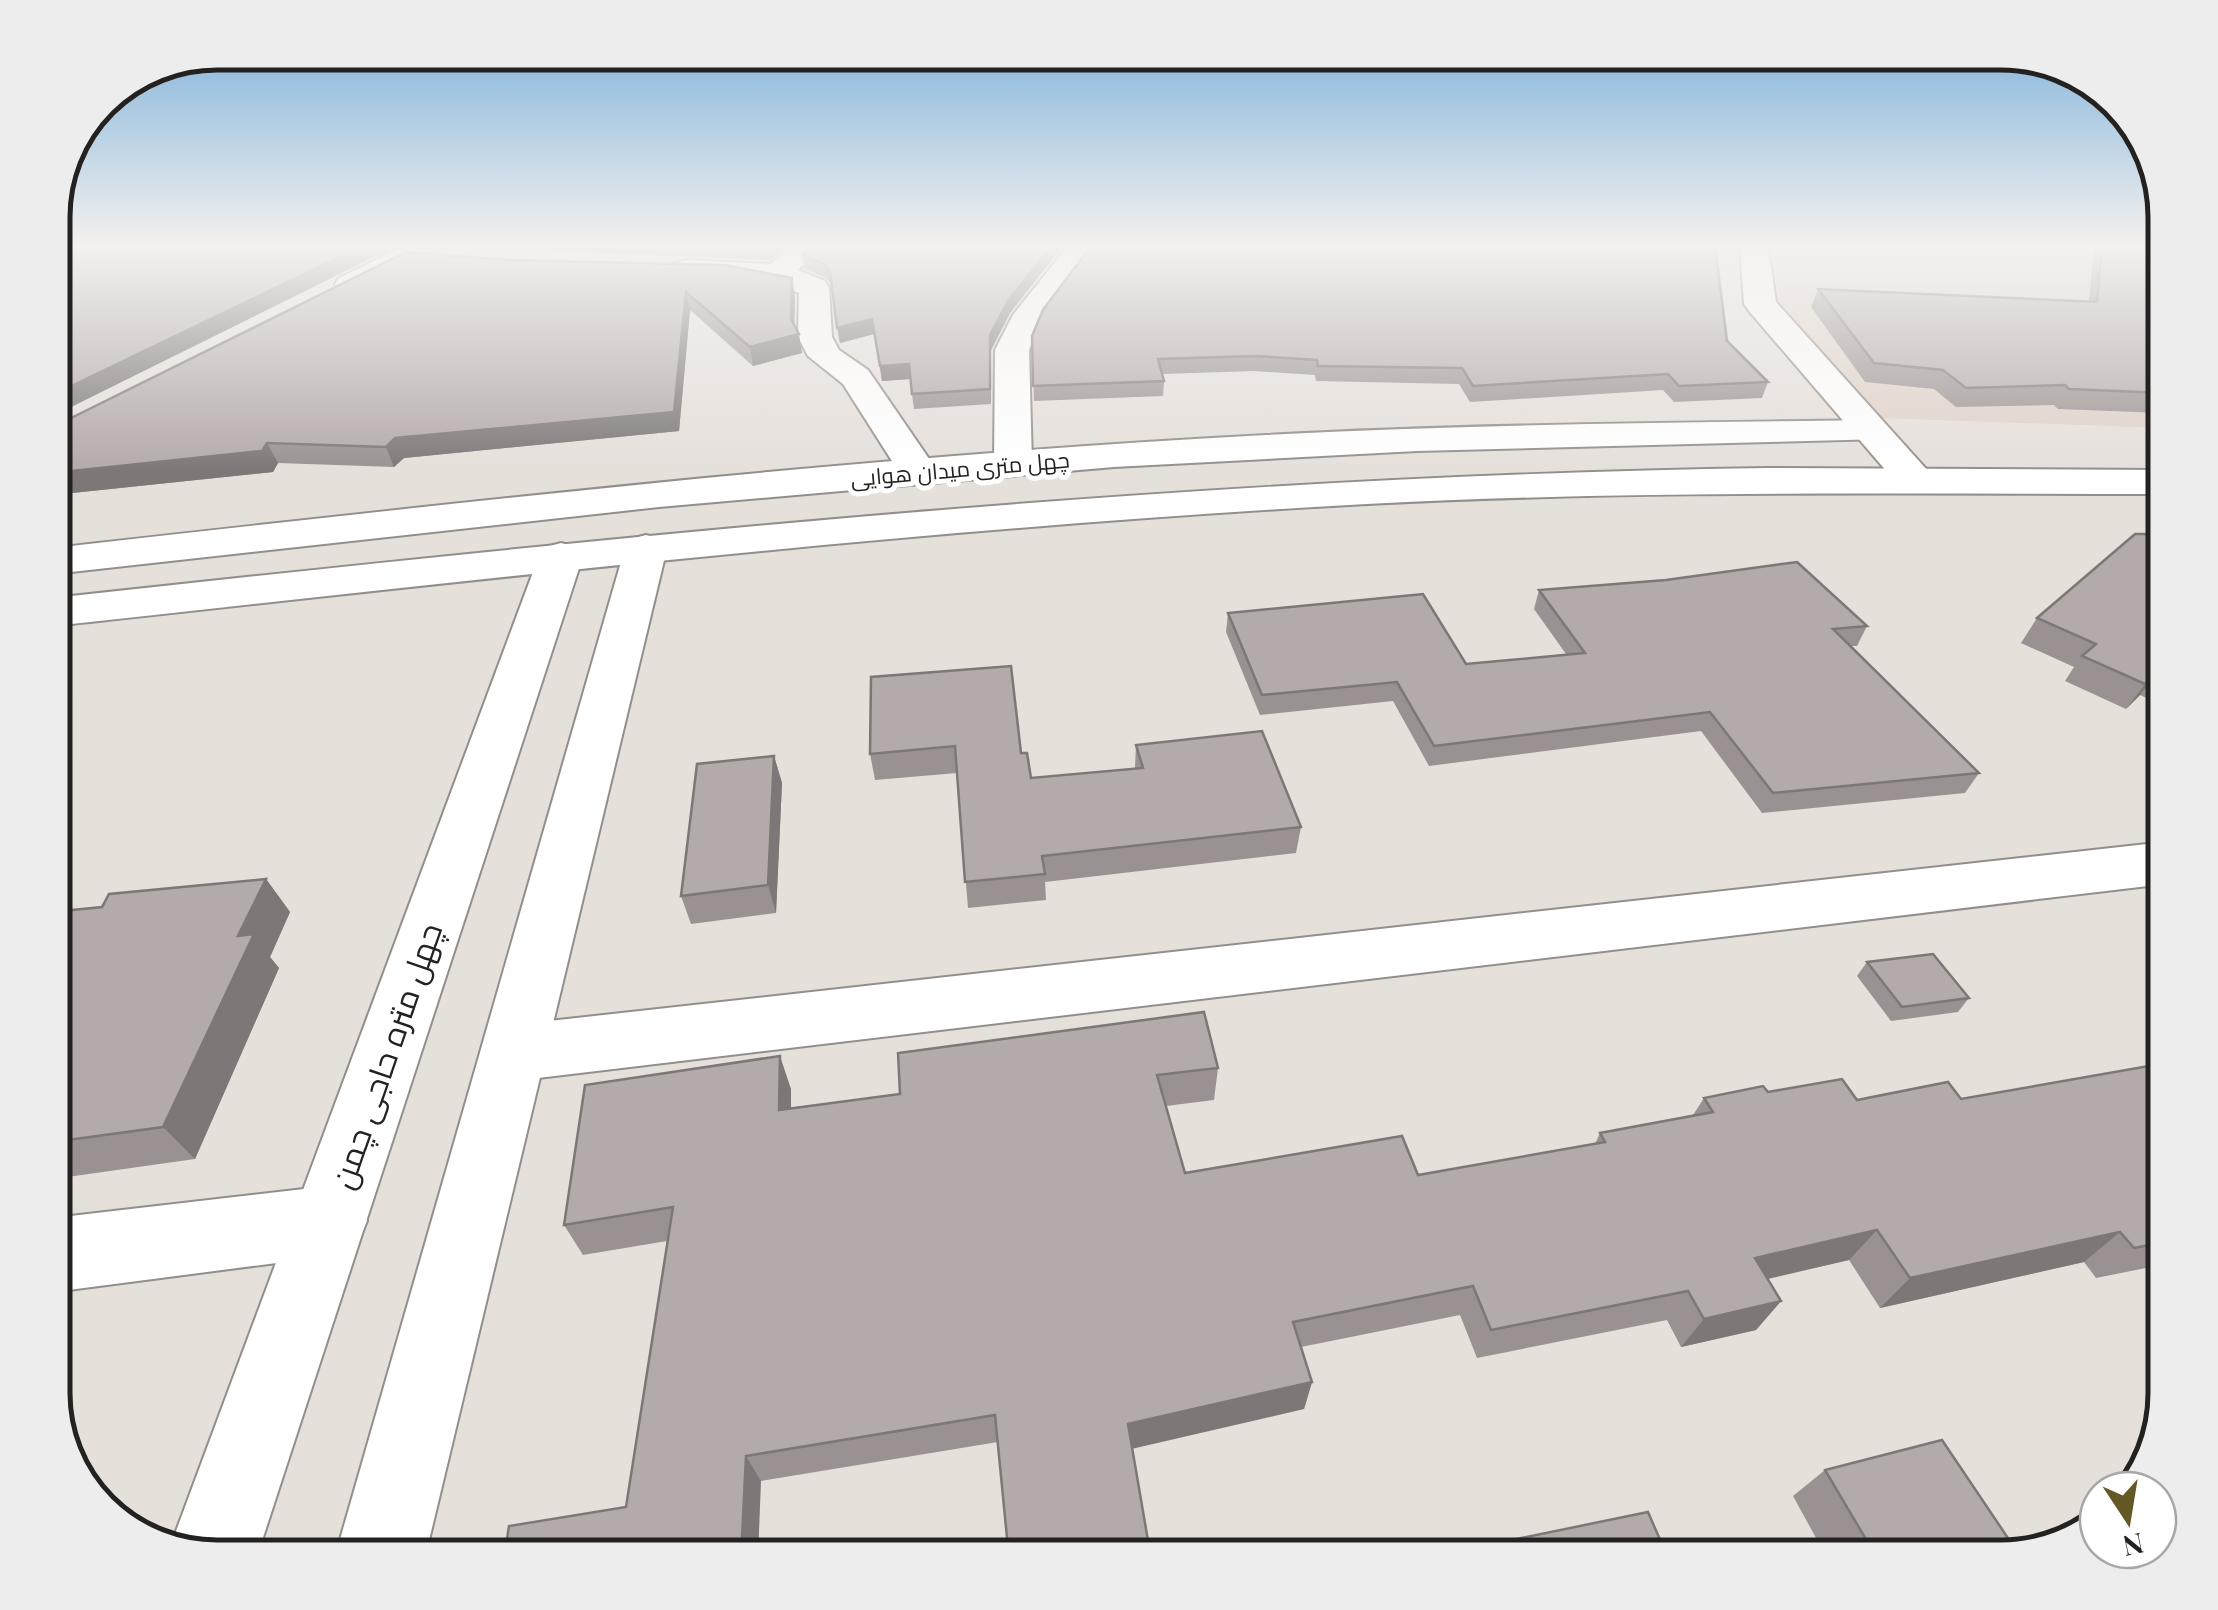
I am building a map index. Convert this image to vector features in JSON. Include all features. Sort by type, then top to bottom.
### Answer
[{"type":"street","points":[[815,321],[815,336],[825,356],[856,377],[918,472]]},
{"type":"street","points":[[1013,464],[1012,350],[1025,321]]},
{"type":"street","points":[[1775,321],[1914,479]]},
{"type":"street","name":"چهل متری میدان هوایی","points":[[70,558],[918,472],[1264,446],[1491,436],[1871,431]]},
{"type":"street","points":[[70,610],[646,548],[1368,492],[1914,479],[2148,482]]},
{"type":"street","points":[[385,1540],[646,548]]},
{"type":"street","name":"چهل متره حاجی چمن","points":[[218,1540],[560,556]]},
{"type":"street","points":[[513,1052],[2148,865]]},
{"type":"street","points":[[70,1253],[330,1221]]},
{"type":"shaded area","points":[[1796,321],[2148,321],[2148,427],[1878,418]]},
{"type":"building","points":[[70,321],[206,321],[70,387]]},
{"type":"building","points":[[267,321],[683,321],[674,412],[395,438],[386,447],[267,443],[262,451],[70,471],[70,419]]},
{"type":"building","points":[[720,321],[792,321],[799,334],[750,347]]},
{"type":"building","points":[[836,321],[864,321],[837,328]]},
{"type":"building","points":[[872,321],[997,321],[990,335],[990,389],[912,394],[909,364],[880,366]]},
{"type":"building","points":[[1038,321],[1724,321],[1727,341],[1768,382],[1679,386],[1668,374],[1473,386],[1462,368],[1318,366],[1317,360],[1256,356],[1158,359],[1164,381],[1033,386],[1032,336]]},
{"type":"building","points":[[1842,321],[2148,321],[2148,392],[2069,389],[2065,385],[1966,388],[1943,370],[1874,363]]},
{"type":"building","points":[[2135,534],[2148,534],[2145,684],[2082,656],[2096,644],[2037,618]]},
{"type":"building","points":[[1797,562],[1867,626],[1833,629],[1979,773],[1773,793],[1710,712],[1434,746],[1397,682],[1262,695],[1228,613],[1423,594],[1466,664],[1585,653],[1539,590],[1666,580]]},
{"type":"building","points":[[1011,666],[1021,753],[1027,753],[1031,778],[1143,768],[1136,745],[1262,731],[1301,827],[1042,856],[1045,874],[965,882],[955,746],[870,754],[871,677]]},
{"type":"building","points":[[774,756],[768,885],[681,896],[697,764]]},
{"type":"building","points":[[266,879],[238,936],[254,934],[163,1127],[70,1140],[70,910],[102,907],[109,894]]},
{"type":"building","points":[[1933,954],[1969,998],[1902,1007],[1867,962]]},
{"type":"building","points":[[1204,1012],[1218,1068],[1157,1075],[1185,1173],[1402,1136],[1418,1175],[1605,1142],[1600,1133],[1713,1112],[1704,1098],[1763,1086],[1768,1092],[1842,1079],[1857,1100],[1948,1082],[1961,1099],[2148,1066],[2148,1245],[2134,1248],[2120,1232],[1910,1278],[1877,1230],[1755,1258],[1781,1301],[1704,1319],[1688,1291],[1491,1330],[1473,1286],[1293,1322],[1312,1382],[1128,1424],[1148,1540],[1007,1540],[995,1415],[746,1456],[742,1540],[507,1540],[509,1526],[626,1507],[673,1207],[564,1225],[585,1085],[780,1056],[779,1110],[900,1094],[898,1053]]},
{"type":"building","points":[[1942,1440],[2009,1540],[1866,1540],[1825,1470]]},
{"type":"building","points":[[1648,1512],[1660,1540],[1512,1540]]}]
